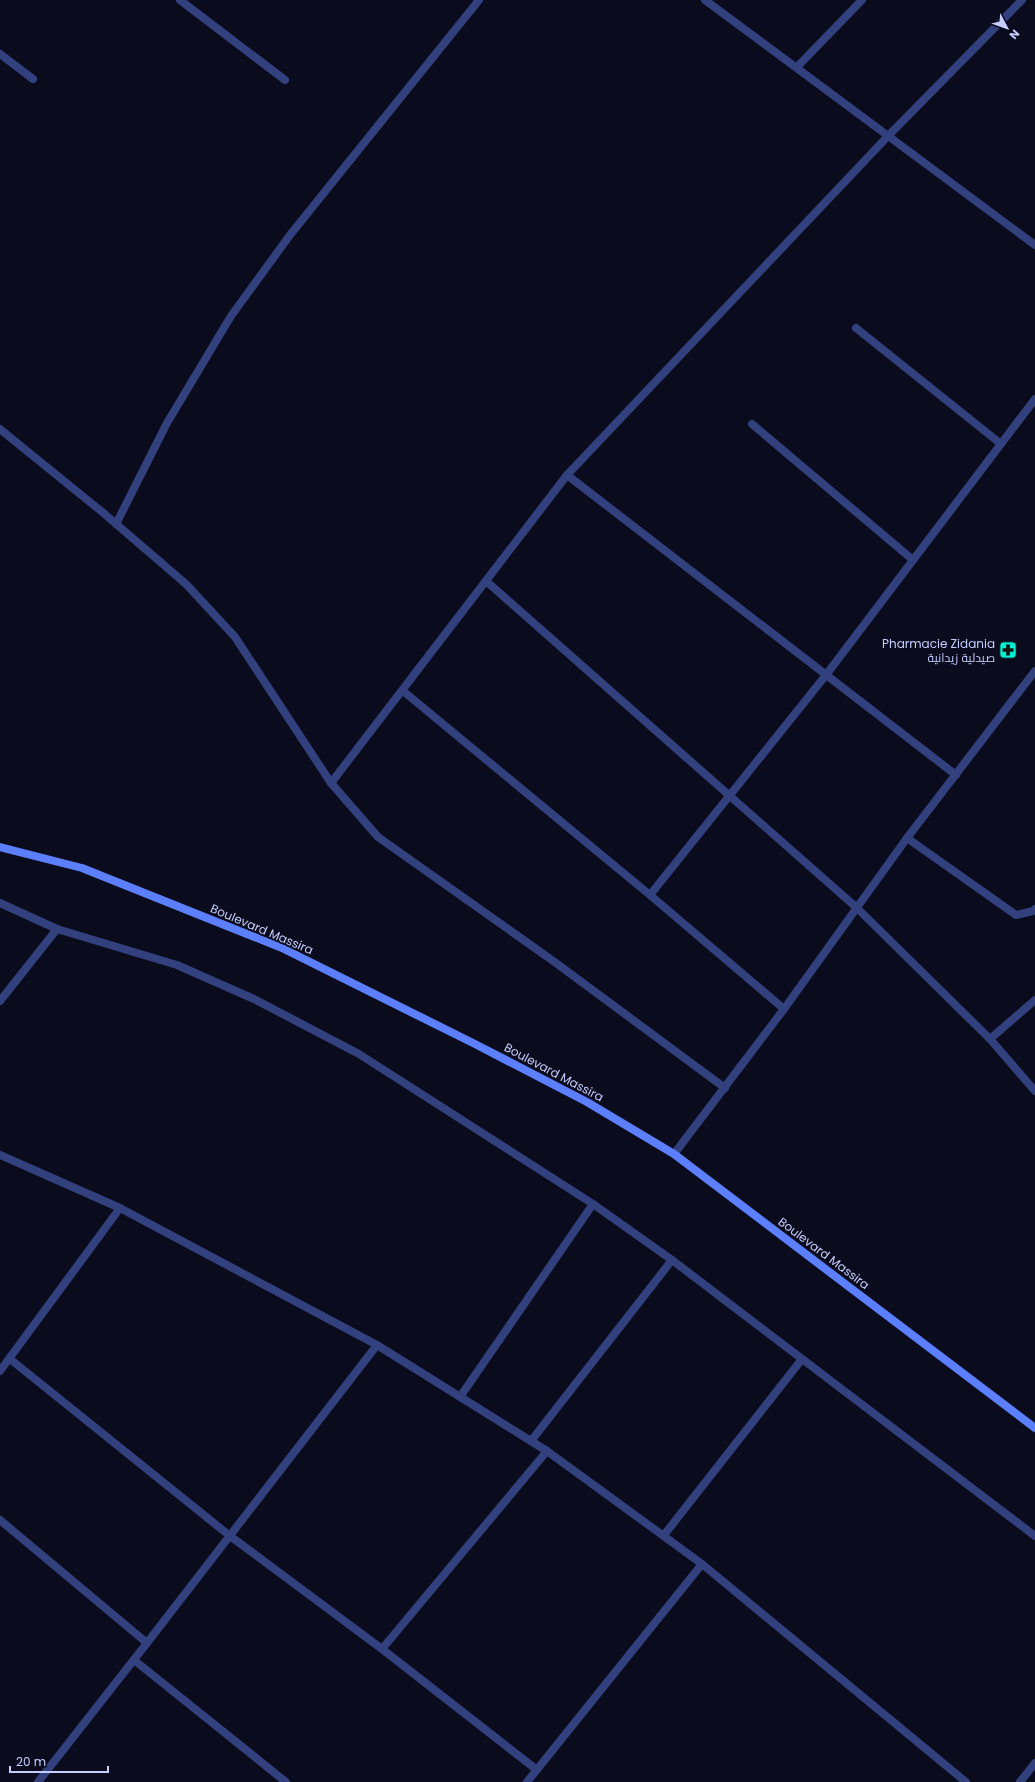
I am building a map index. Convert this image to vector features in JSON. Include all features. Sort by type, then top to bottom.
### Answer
[{"type":"main road","name":"Boulevard Massira","points":[[0,847],[82,868],[282,948],[476,1044],[587,1102],[674,1154],[1035,1428]]},
{"type":"street","points":[[180,0],[285,80]]},
{"type":"street","points":[[116,524],[168,423],[231,316],[290,235],[479,0]]},
{"type":"street","points":[[705,0],[889,135],[1035,245]]},
{"type":"street","points":[[797,67],[862,0]]},
{"type":"street","points":[[331,783],[567,475],[889,135],[1022,0]]},
{"type":"street","points":[[0,54],[33,79]]},
{"type":"street","points":[[856,328],[1001,444]]},
{"type":"street","points":[[650,895],[826,675],[1035,399]]},
{"type":"street","points":[[752,424],[913,560]]},
{"type":"street","points":[[0,429],[116,524],[186,584],[235,637],[331,783],[378,837],[549,958],[725,1088]]},
{"type":"street","points":[[567,475],[956,775]]},
{"type":"street","points":[[486,581],[731,795],[857,908],[990,1039],[1035,1091]]},
{"type":"street","points":[[674,1154],[784,1009],[907,838],[1035,671]]},
{"type":"street","points":[[403,691],[650,895],[784,1009]]},
{"type":"street","points":[[907,838],[1016,915],[1033,911],[1035,909]]},
{"type":"street","points":[[0,904],[57,930],[177,965],[254,999],[359,1054],[593,1204],[672,1260],[1035,1536]]},
{"type":"street","points":[[0,1001],[57,930]]},
{"type":"street","points":[[990,1039],[1035,1000]]},
{"type":"street","points":[[0,1156],[120,1208],[377,1345],[531,1440],[702,1564],[966,1782]]},
{"type":"street","points":[[460,1396],[593,1204]]},
{"type":"street","points":[[0,1371],[120,1208]]},
{"type":"street","points":[[531,1440],[672,1260]]},
{"type":"street","points":[[38,1782],[147,1644],[377,1345]]},
{"type":"street","points":[[10,1359],[230,1536],[382,1649],[536,1770]]},
{"type":"street","points":[[664,1536],[802,1359]]},
{"type":"street","points":[[382,1649],[547,1451]]},
{"type":"street","points":[[0,1520],[147,1644]]},
{"type":"street","points":[[526,1782],[702,1564]]},
{"type":"street","points":[[134,1660],[286,1782]]},
{"type":"street","points":[[1020,1782],[1035,1763]]},
{"type":"place","name":"Pharmacie Zidania صيدلية زيدانية","points":[[1008,650]]}]
